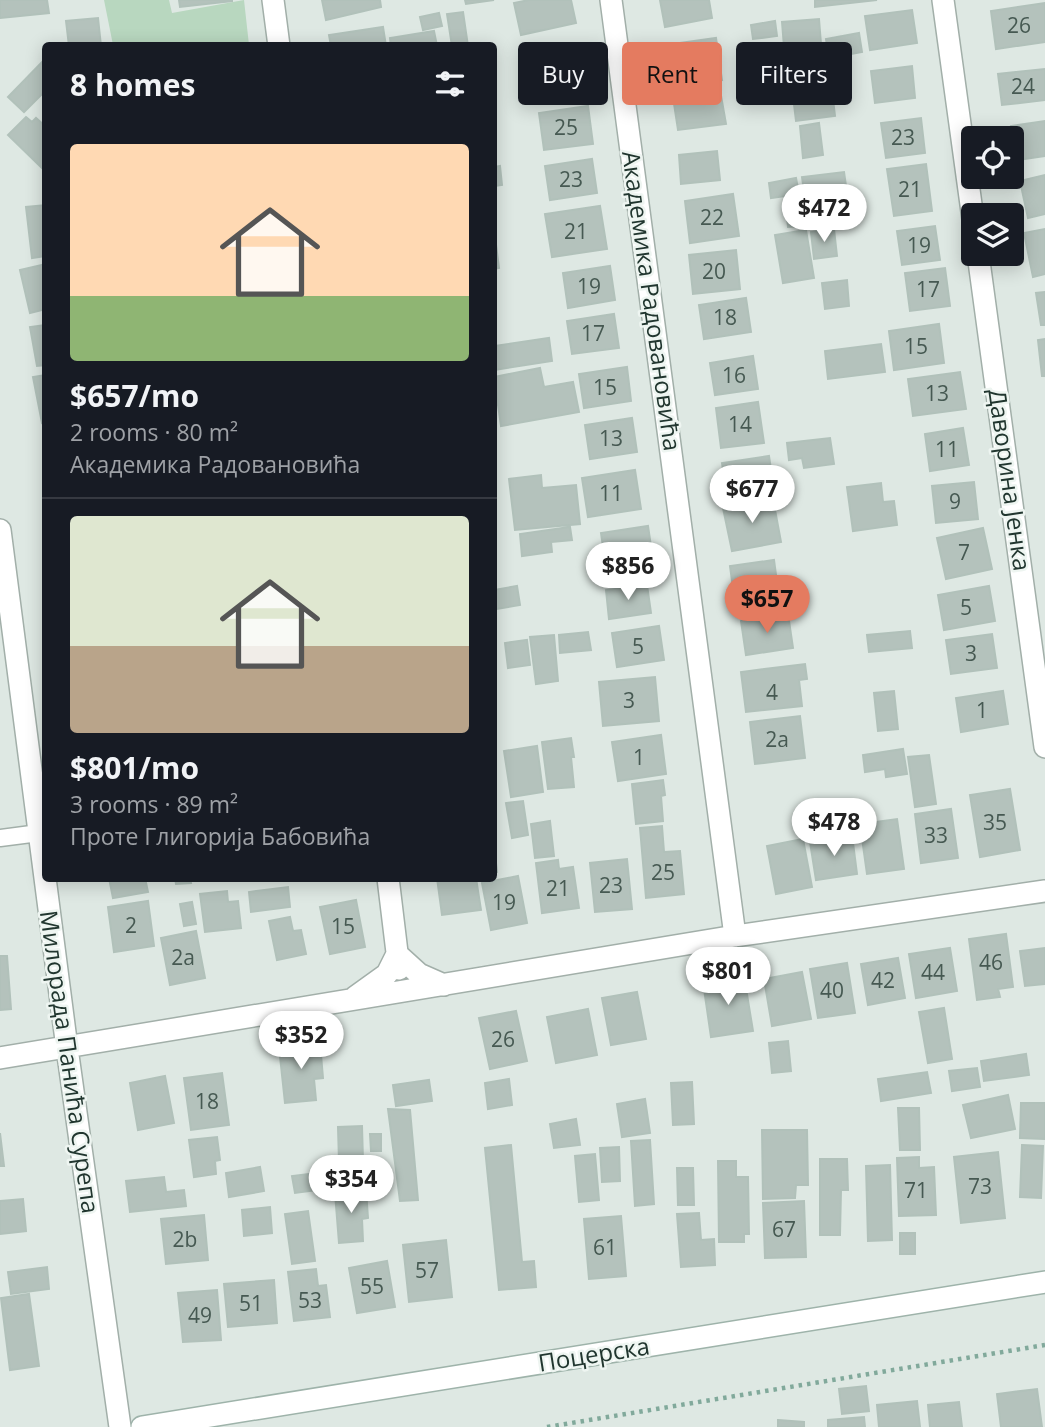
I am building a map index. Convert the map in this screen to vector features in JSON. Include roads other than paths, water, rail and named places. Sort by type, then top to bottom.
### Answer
[{"type":"street","points":[[273,0],[278,42]]},
{"type":"street","name":"Академика Радовановића","points":[[611,0],[735,936]]},
{"type":"street","points":[[943,0],[971,203]]},
{"type":"street","name":"Даворина Јенка","points":[[980,266],[1045,747]]},
{"type":"street","name":"Милорада Панића Сурепа","points":[[0,530],[42,857]]},
{"type":"street","name":"Милорада Панића Сурепа","points":[[45,882],[120,1427]]},
{"type":"street","points":[[388,882],[402,992]]},
{"type":"street","points":[[0,1058],[735,936],[1045,891]]},
{"type":"street","points":[[397,954],[419,974],[444,985]]},
{"type":"street","points":[[347,1001],[387,974],[397,954]]},
{"type":"street","name":"Поцерска","points":[[142,1427],[1045,1282]]},
{"type":"lane","points":[[0,838],[39,833]]}]
